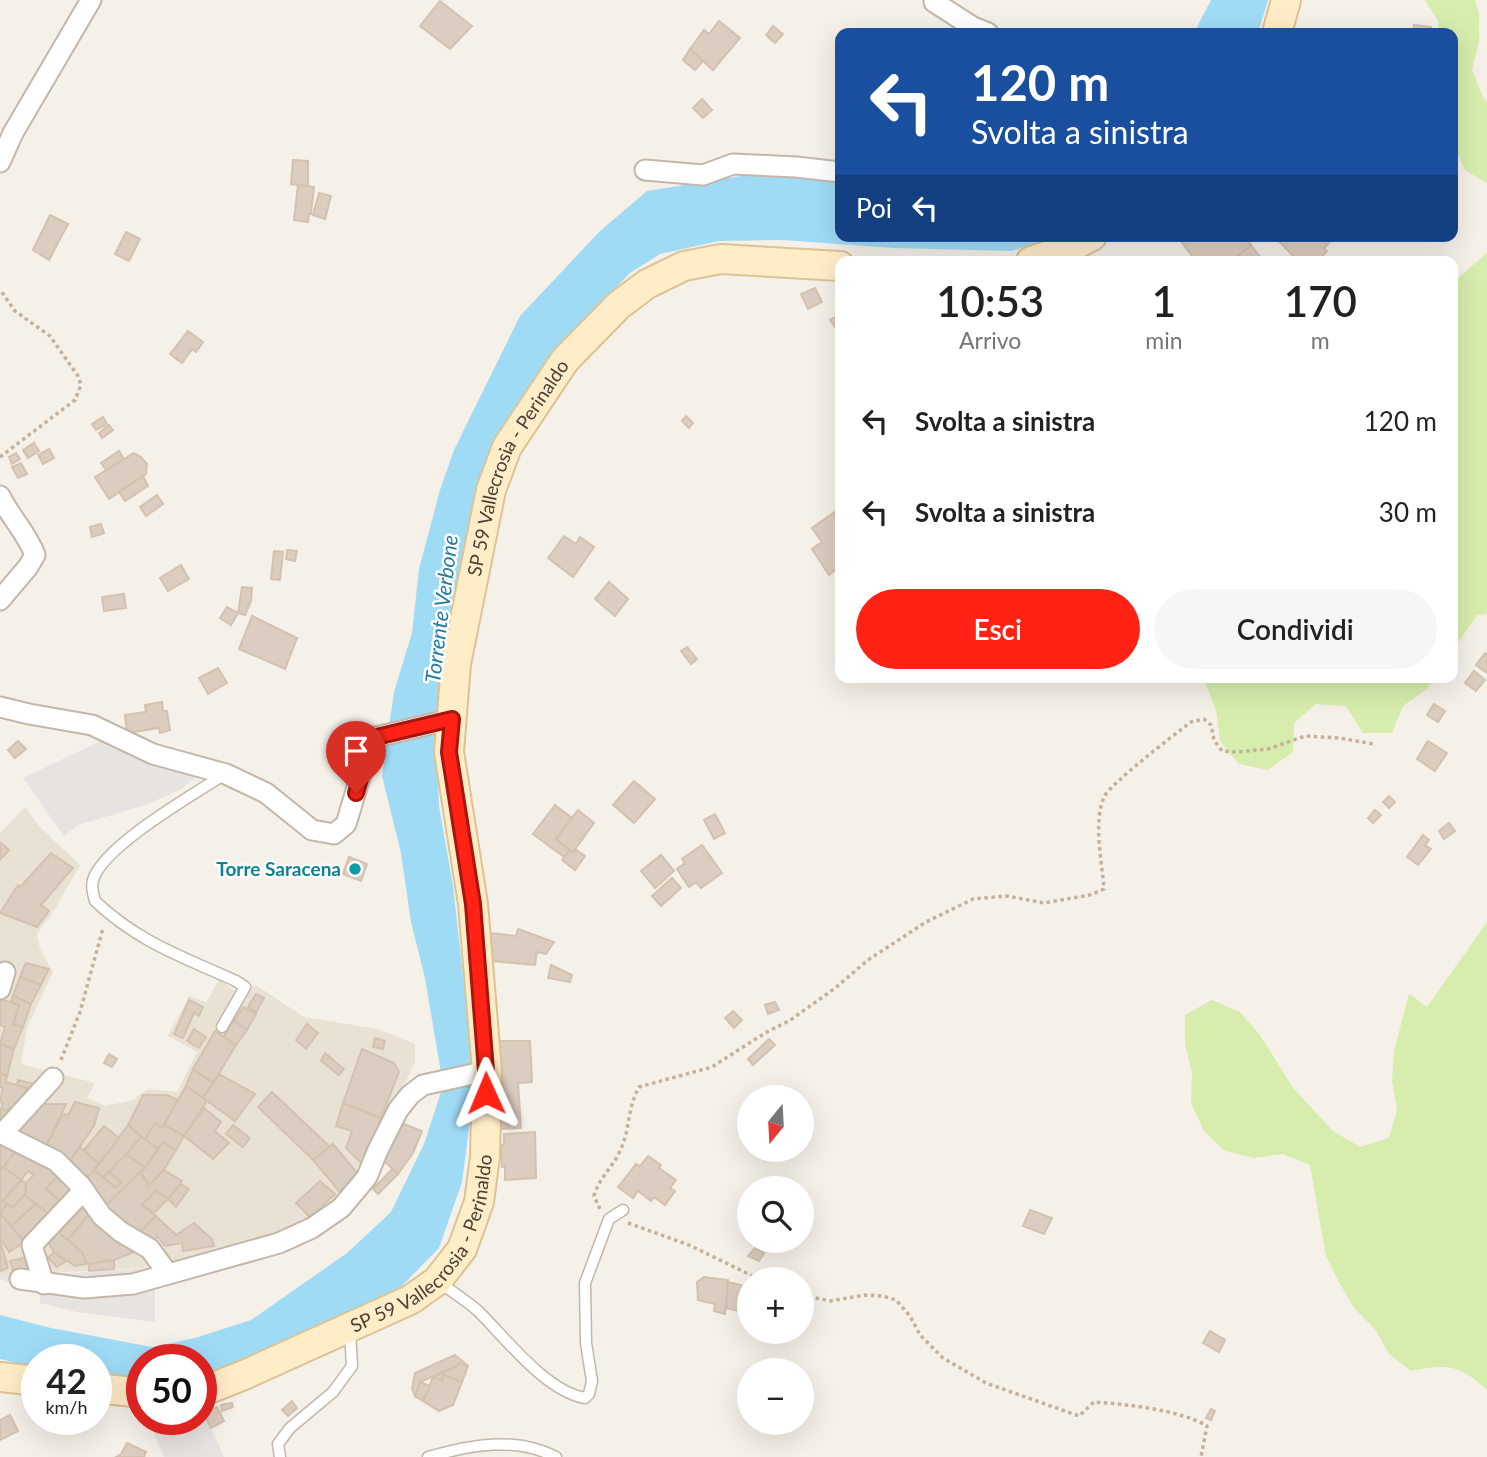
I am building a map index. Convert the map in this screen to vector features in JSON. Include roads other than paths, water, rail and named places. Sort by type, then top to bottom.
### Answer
[{"type":"main road","points":[[1278,28],[1286,0]]},
{"type":"main road","points":[[1046,256],[1080,242]]},
{"type":"main road","name":"SP 59 Vallecrosia - Perinaldo","points":[[217,1386],[410,1300],[438,1281],[462,1249],[479,1202],[485,1157],[473,904],[445,720],[491,490],[507,447],[565,360],[619,305],[647,284],[684,267],[721,259],[835,266]]},
{"type":"main road","points":[[0,1377],[21,1379]]},
{"type":"street","points":[[0,162],[13,133],[91,0]]},
{"type":"street","points":[[934,2],[976,28]]},
{"type":"street","points":[[645,170],[704,175],[733,164],[835,171]]},
{"type":"street","points":[[0,496],[5,508],[31,543],[35,555],[0,600]]},
{"type":"street","points":[[0,707],[92,724],[153,754],[226,774],[266,793],[312,830],[334,834],[346,824],[372,738],[445,720]]},
{"type":"street","points":[[20,1279],[84,1288],[133,1284],[279,1243],[312,1228],[341,1208],[367,1177],[398,1110],[410,1095],[423,1085],[481,1072]]},
{"type":"street","points":[[53,1078],[1,1134],[56,1161],[83,1190],[102,1216],[121,1233],[150,1249],[168,1274]]},
{"type":"street","points":[[44,1284],[33,1245],[83,1190]]},
{"type":"lane","points":[[222,1027],[245,987],[152,944],[95,901],[92,882],[97,872],[122,845],[144,827],[226,774]]},
{"type":"lane","points":[[438,1281],[477,1310],[527,1362],[566,1391],[585,1398],[589,1394],[592,1381],[586,1343],[585,1283],[609,1219],[623,1210]]},
{"type":"lane","points":[[280,1457],[278,1444],[290,1428],[333,1392],[352,1366],[350,1327]]},
{"type":"lane","points":[[428,1457],[460,1447],[508,1443],[541,1449],[556,1457]]},
{"type":"water","points":[[1211,0],[1268,0],[1260,28],[1197,28]]},
{"type":"water","name":"Torrente Verbone","points":[[765,172],[835,180],[835,242],[1037,242],[1012,251],[894,248],[782,240],[719,241],[660,254],[630,273],[555,351],[526,390],[489,450],[453,597],[441,672],[436,737],[439,806],[453,886],[474,1091],[462,1182],[439,1248],[400,1288],[235,1366],[217,1371],[217,1344],[166,1344],[251,1320],[347,1253],[391,1212],[424,1144],[441,1092],[440,1067],[425,978],[411,922],[401,853],[382,776],[394,692],[412,633],[419,569],[440,490],[454,450],[520,316],[599,232],[647,191]]},
{"type":"water","points":[[0,1315],[136,1344],[126,1344],[126,1378],[112,1377],[112,1344],[21,1344],[21,1364],[0,1359]]},
{"type":"place","name":"Torre Saracena","points":[[355,869]]}]
